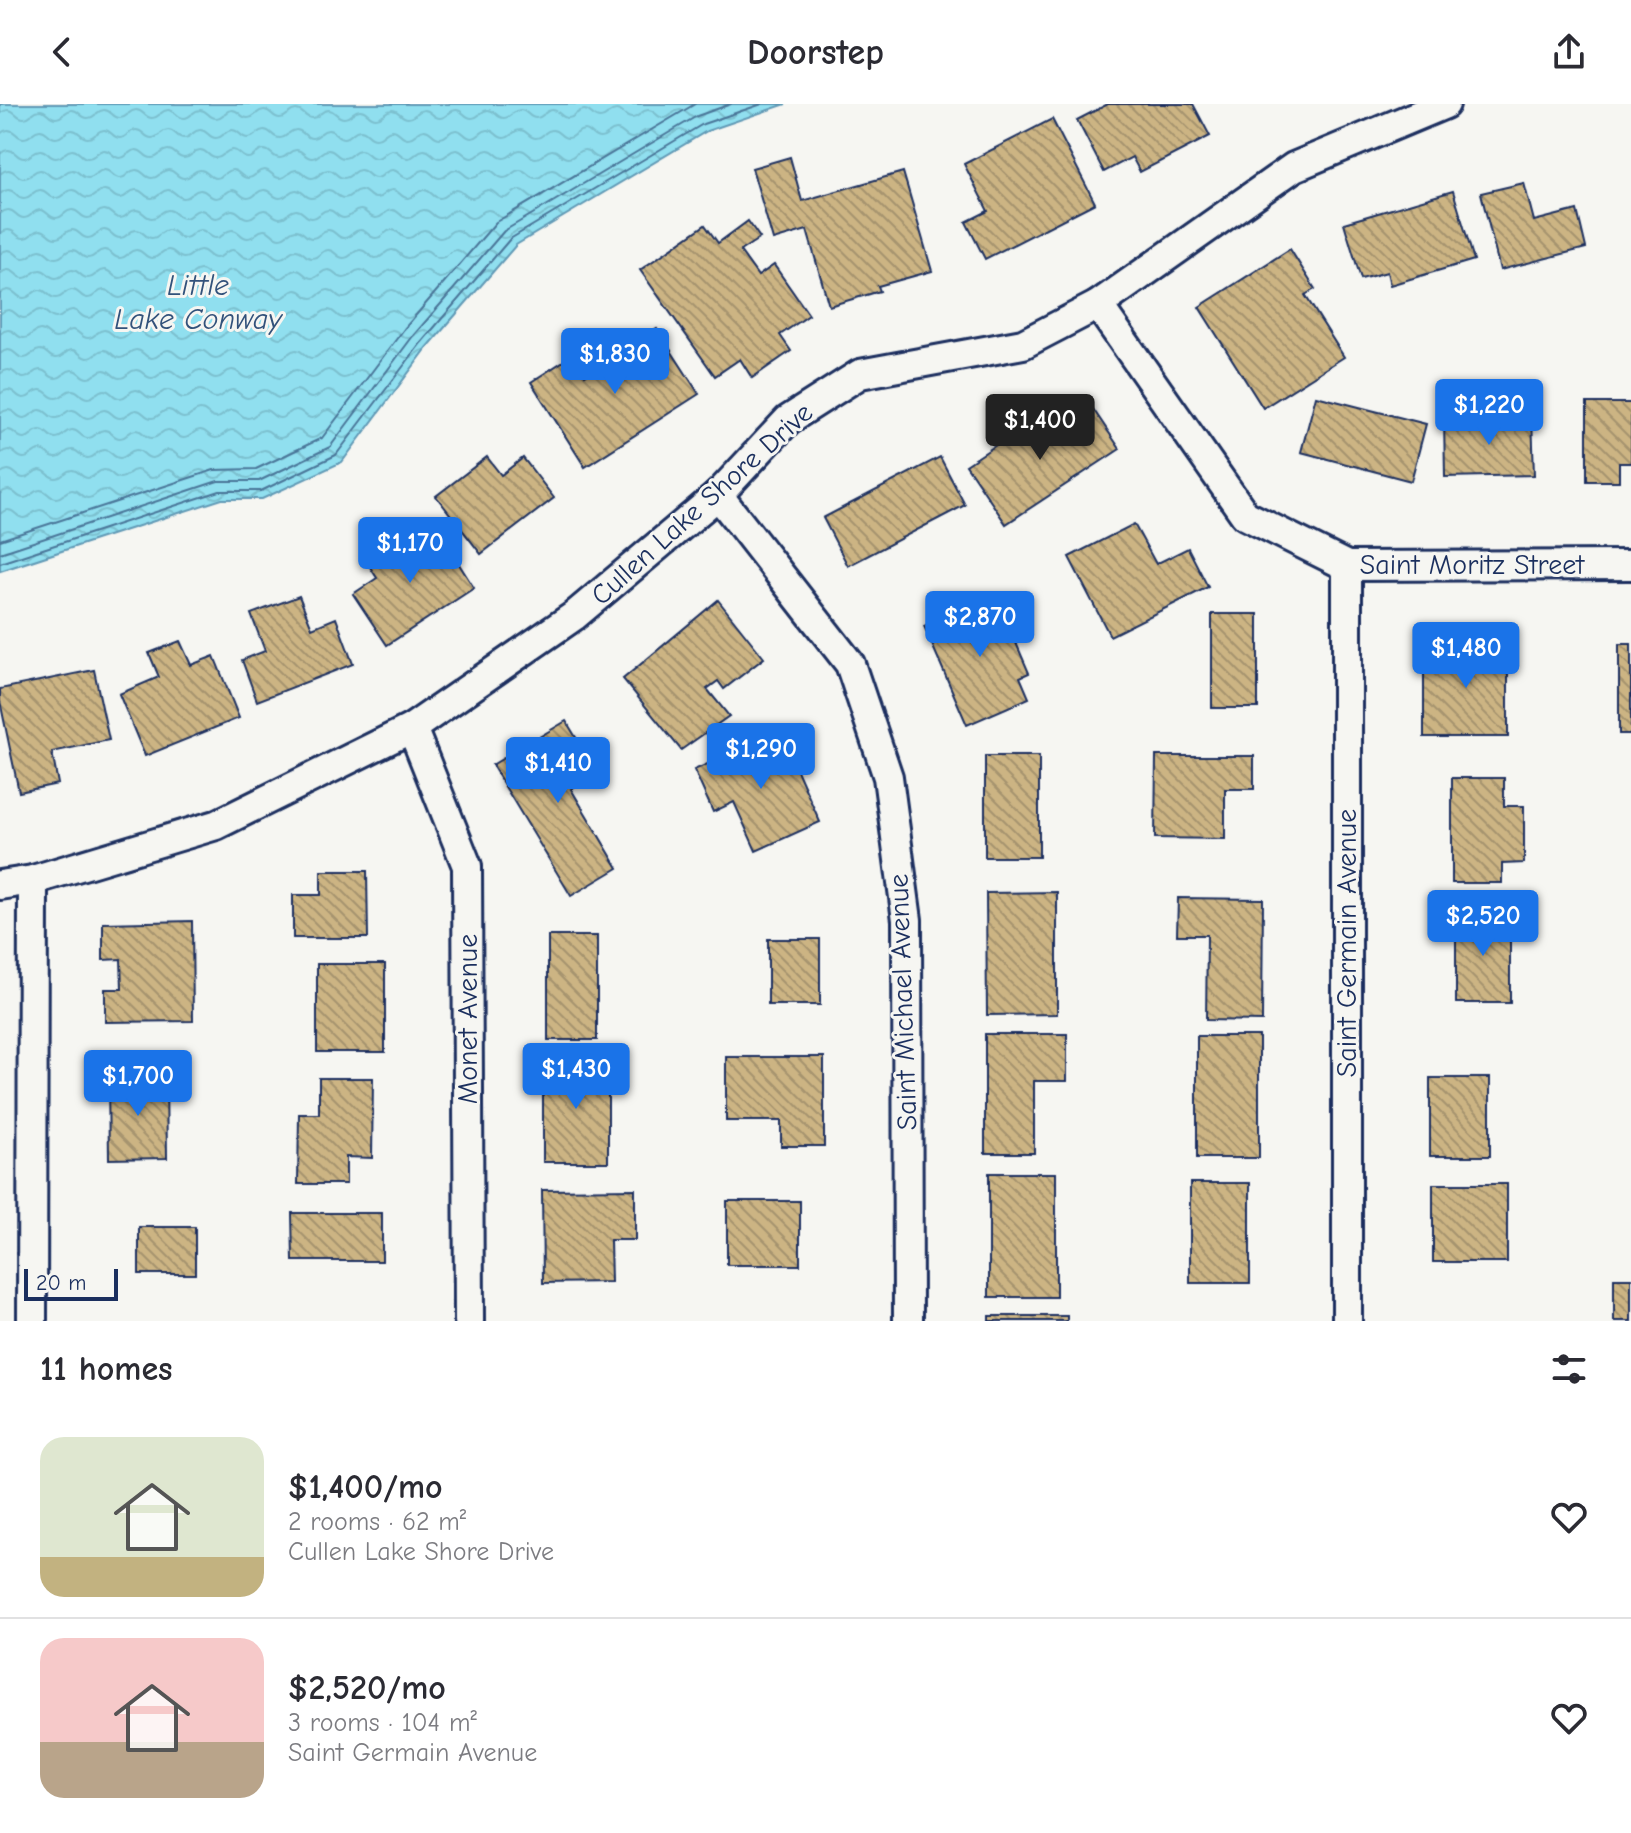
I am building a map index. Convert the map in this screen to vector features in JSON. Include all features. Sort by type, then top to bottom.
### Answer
[{"type":"street","name":"Cullen Lake Shore Drive","points":[[0,885],[33,880],[216,825],[412,728],[574,616],[718,495],[788,420],[860,374],[1023,344],[1098,305],[1294,167],[1445,104]]},
{"type":"street","name":"Saint Moritz Street","points":[[1098,305],[1245,515],[1347,566],[1631,565]]},
{"type":"street","name":"Saint Michael Avenue","points":[[718,495],[850,664],[888,777],[907,920],[908,1321]]},
{"type":"street","name":"Saint Germain Avenue","points":[[1347,566],[1347,1321]]},
{"type":"street","name":"Monet Avenue","points":[[412,728],[467,866],[469,1321]]},
{"type":"street","points":[[32,1321],[33,880]]},
{"type":"water","name":"Little Lake Conway","points":[[0,104],[786,104],[707,131],[516,245],[427,348],[342,462],[262,499],[222,499],[0,571]]},
{"type":"building","points":[[1108,104],[1193,104],[1210,136],[1140,172],[1132,157],[1104,172],[1077,120]]},
{"type":"building","points":[[1052,119],[1095,203],[985,259],[966,222],[988,211],[964,164]]},
{"type":"building","points":[[790,157],[802,201],[903,172],[932,271],[878,286],[880,291],[829,306],[807,230],[773,240],[752,168]]},
{"type":"building","points":[[1524,183],[1534,221],[1577,210],[1586,248],[1500,270],[1481,193]]},
{"type":"building","points":[[1453,191],[1474,260],[1390,285],[1387,272],[1361,279],[1344,223]]},
{"type":"building","points":[[748,221],[760,238],[740,251],[758,276],[774,265],[809,315],[780,335],[791,351],[752,378],[740,359],[715,376],[640,270],[705,225],[718,243]]},
{"type":"building","points":[[1290,249],[1315,289],[1305,295],[1344,357],[1263,408],[1199,307]]},
{"type":"building","points":[[657,329],[699,394],[585,467],[531,382],[573,355],[585,375]]},
{"type":"building","points":[[1316,396],[1426,424],[1411,481],[1301,452]]},
{"type":"building","points":[[1587,403],[1631,403],[1631,463],[1619,463],[1619,481],[1587,481]]},
{"type":"building","points":[[1093,409],[1120,449],[1006,524],[966,465],[1043,414],[1056,434]]},
{"type":"building","points":[[1532,416],[1534,475],[1445,477],[1444,418]]},
{"type":"building","points":[[487,457],[501,475],[523,458],[554,498],[481,554],[436,496]]},
{"type":"building","points":[[940,457],[965,505],[848,566],[823,518]]},
{"type":"building","points":[[1134,524],[1156,564],[1188,548],[1208,587],[1110,636],[1069,557]]},
{"type":"building","points":[[401,531],[414,551],[440,534],[474,588],[387,645],[353,594],[377,578],[363,556]]},
{"type":"building","points":[[995,594],[1029,673],[1020,677],[1029,698],[967,725],[924,626]]},
{"type":"building","points":[[299,596],[312,628],[336,618],[353,664],[257,701],[242,660],[265,651],[251,614]]},
{"type":"building","points":[[718,600],[764,658],[724,689],[718,681],[707,689],[729,716],[681,750],[623,679]]},
{"type":"building","points":[[1212,614],[1258,614],[1258,708],[1212,708]]},
{"type":"building","points":[[180,641],[191,665],[214,656],[239,718],[145,756],[119,694],[159,677],[149,653]]},
{"type":"building","points":[[1424,644],[1508,644],[1508,737],[1424,737]]},
{"type":"building","points":[[1619,644],[1631,644],[1631,734],[1619,734]]},
{"type":"building","points":[[94,670],[109,740],[52,752],[58,784],[19,792],[0,689]]},
{"type":"building","points":[[566,721],[597,772],[571,789],[618,868],[571,896],[492,765]]},
{"type":"building","points":[[780,732],[820,822],[756,851],[734,802],[713,812],[694,770]]},
{"type":"building","points":[[985,756],[1039,756],[1039,857],[985,857]]},
{"type":"building","points":[[1156,756],[1254,756],[1254,789],[1225,789],[1225,839],[1155,838]]},
{"type":"building","points":[[1452,778],[1504,778],[1504,806],[1524,806],[1524,863],[1502,864],[1502,883],[1452,883]]},
{"type":"building","points":[[321,871],[367,871],[368,938],[293,938],[293,895],[321,895]]},
{"type":"building","points":[[1057,892],[1057,1014],[987,1015],[986,893]]},
{"type":"building","points":[[1178,898],[1263,899],[1262,1021],[1206,1020],[1207,935],[1177,935]]},
{"type":"building","points":[[1456,912],[1510,912],[1510,1003],[1456,1003]]},
{"type":"building","points":[[192,921],[193,1021],[105,1022],[105,989],[122,989],[121,959],[103,960],[103,923]]},
{"type":"building","points":[[548,936],[597,936],[597,1040],[548,1040]]},
{"type":"building","points":[[768,939],[820,939],[820,1005],[768,1005]]},
{"type":"building","points":[[317,964],[385,964],[385,1052],[317,1052]]},
{"type":"building","points":[[985,1034],[1067,1034],[1067,1081],[1034,1081],[1034,1153],[985,1153]]},
{"type":"building","points":[[1197,1036],[1259,1036],[1259,1158],[1197,1158]]},
{"type":"building","points":[[726,1057],[824,1057],[824,1146],[781,1146],[781,1121],[726,1121]]},
{"type":"building","points":[[543,1060],[608,1060],[608,1162],[543,1162]]},
{"type":"building","points":[[166,1078],[167,1158],[109,1159],[108,1079]]},
{"type":"building","points":[[319,1078],[373,1078],[372,1158],[346,1157],[346,1184],[298,1184],[299,1114],[319,1114]]},
{"type":"building","points":[[1430,1078],[1490,1078],[1490,1156],[1430,1156]]},
{"type":"building","points":[[989,1173],[1056,1173],[1056,1297],[989,1297]]},
{"type":"building","points":[[1190,1183],[1250,1183],[1250,1283],[1190,1283]]},
{"type":"building","points":[[1433,1184],[1507,1184],[1507,1262],[1433,1262]]},
{"type":"building","points":[[635,1189],[635,1240],[610,1240],[611,1282],[543,1283],[542,1190]]},
{"type":"building","points":[[727,1201],[800,1201],[800,1265],[727,1265]]},
{"type":"building","points":[[292,1213],[382,1213],[382,1261],[293,1261]]},
{"type":"building","points":[[139,1227],[195,1227],[195,1274],[139,1274]]},
{"type":"building","points":[[1614,1278],[1631,1278],[1631,1321],[1614,1321]]},
{"type":"building","points":[[989,1316],[1067,1316],[1067,1321],[989,1321]]}]
